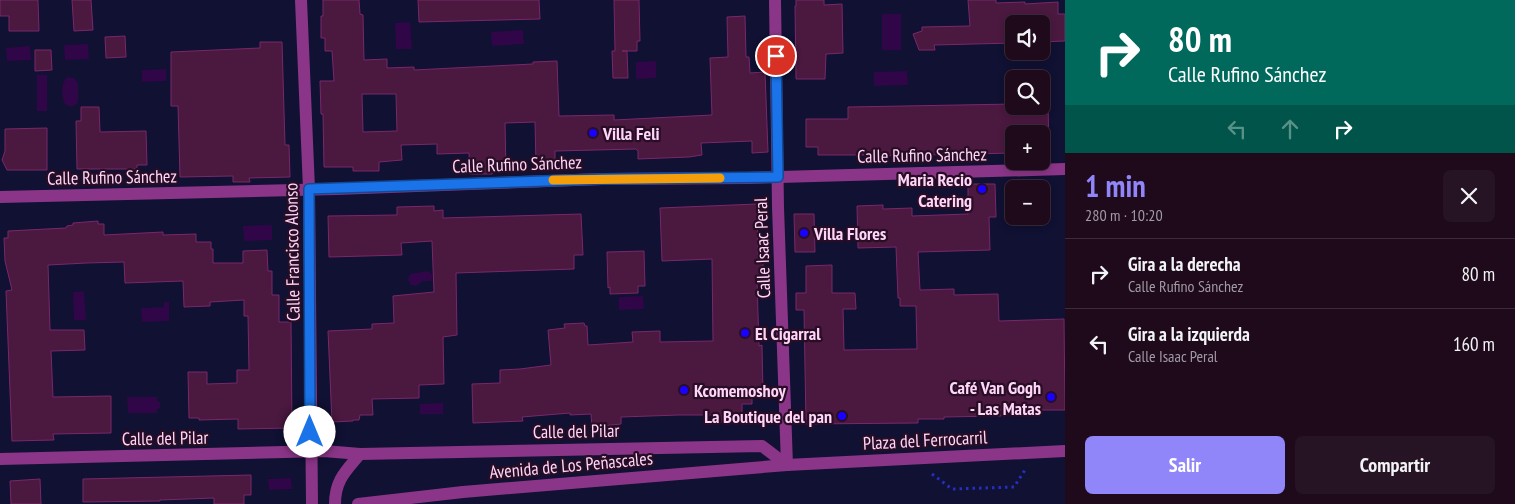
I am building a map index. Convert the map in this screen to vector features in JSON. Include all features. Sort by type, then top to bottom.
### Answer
[{"type":"street","name":"Calle Francisco Alonso","points":[[301,0],[309,189],[312,504]]},
{"type":"street","name":"Calle Isaac Peral","points":[[775,0],[778,177],[787,465]]},
{"type":"street","name":"Calle Rufino Sánchez","points":[[0,197],[602,179],[778,177],[1065,169]]},
{"type":"street","name":"Calle del Pilar","points":[[0,459],[311,452],[360,454],[762,446],[787,465]]},
{"type":"street","name":"Plaza del Ferrocarril","points":[[787,465],[1065,451]]},
{"type":"street","points":[[335,504],[335,493],[340,478],[360,454]]},
{"type":"street","name":"Avenida de Los Peñascales","points":[[358,504],[463,492],[787,465]]},
{"type":"shaded area","points":[[0,0],[1065,0],[1065,504],[0,504]]},
{"type":"shaded area","points":[[882,14],[901,14],[901,50],[882,50]]},
{"type":"shaded area","points":[[410,22],[412,49],[396,49],[395,23]]},
{"type":"shaded area","points":[[523,30],[524,44],[492,46],[491,32]]},
{"type":"shaded area","points":[[88,44],[89,59],[65,60],[64,45]]},
{"type":"shaded area","points":[[30,46],[31,60],[7,61],[6,48]]},
{"type":"shaded area","points":[[656,61],[656,78],[636,79],[636,62]]},
{"type":"shaded area","points":[[166,69],[166,81],[142,82],[142,70]]},
{"type":"shaded area","points":[[907,71],[908,85],[874,86],[874,72]]},
{"type":"shaded area","points":[[37,75],[47,75],[47,111],[37,111]]},
{"type":"shaded area","points":[[67,77],[74,78],[78,83],[78,102],[72,106],[65,104],[63,98],[62,90]]},
{"type":"shaded area","points":[[272,225],[272,240],[244,241],[243,226]]},
{"type":"shaded area","points":[[428,271],[433,275],[431,281],[423,281],[416,286],[411,285],[408,280],[410,274]]},
{"type":"shaded area","points":[[84,291],[86,320],[74,320],[73,292]]},
{"type":"shaded area","points":[[643,296],[644,309],[619,310],[619,297]]},
{"type":"shaded area","points":[[164,302],[169,302],[169,321],[142,322],[141,308],[164,307]]},
{"type":"shaded area","points":[[127,397],[157,397],[157,401],[160,402],[160,408],[157,409],[157,413],[128,413]]},
{"type":"shaded area","points":[[443,403],[443,414],[420,414],[420,404]]},
{"type":"shaded area","points":[[291,478],[292,489],[269,490],[268,479]]},
{"type":"building","points":[[0,0],[38,0],[39,31],[9,31],[9,16],[0,16]]},
{"type":"building","points":[[72,0],[91,0],[93,30],[74,31]]},
{"type":"building","points":[[323,0],[359,0],[360,14],[363,15],[364,60],[387,59],[387,68],[414,67],[414,70],[557,61],[559,116],[614,115],[614,120],[712,115],[710,58],[728,57],[727,17],[745,16],[746,57],[749,57],[750,73],[765,72],[768,152],[752,153],[752,141],[701,143],[702,155],[689,157],[638,159],[638,151],[636,149],[555,151],[555,165],[536,165],[535,122],[505,123],[506,171],[493,172],[492,174],[470,174],[469,153],[437,154],[437,144],[401,145],[402,160],[379,162],[379,171],[353,171],[353,167],[324,167],[320,81],[334,81],[332,51],[325,51],[325,38],[321,38],[321,16],[323,16]],"holes":[[[362,94],[396,94],[397,131],[363,132]]]},
{"type":"building","points":[[418,0],[539,0],[540,19],[419,22]]},
{"type":"building","points":[[614,0],[639,0],[640,41],[637,41],[637,51],[627,51],[628,78],[613,78],[612,51],[615,51]]},
{"type":"building","points":[[796,0],[824,0],[824,5],[842,4],[843,53],[826,54],[825,79],[796,79]]},
{"type":"building","points":[[968,0],[996,0],[996,3],[1025,2],[1025,4],[1058,2],[1058,14],[1065,14],[1065,41],[1050,42],[1050,15],[1005,15],[1005,43],[934,45],[935,50],[919,50],[913,34],[922,31],[922,27],[970,26]]},
{"type":"building","points":[[125,36],[126,57],[106,58],[105,37]]},
{"type":"building","points":[[260,42],[282,42],[285,145],[289,145],[290,177],[249,178],[250,182],[233,182],[233,176],[180,177],[178,106],[171,106],[171,52],[260,48]]},
{"type":"building","points":[[35,50],[51,50],[52,70],[35,71]]},
{"type":"building","points":[[1005,104],[1005,115],[1048,115],[1048,125],[1005,125],[1005,153],[876,156],[818,155],[818,147],[806,147],[806,119],[848,119],[848,107]]},
{"type":"building","points":[[81,107],[99,107],[100,132],[146,131],[147,165],[137,165],[137,169],[77,169],[76,121],[81,121]]},
{"type":"building","points":[[47,128],[47,170],[7,170],[2,160],[5,151],[5,129]]},
{"type":"building","points":[[968,184],[995,184],[996,217],[989,217],[990,250],[918,252],[920,290],[954,289],[954,295],[998,294],[999,321],[1064,319],[1065,410],[1001,410],[1001,416],[918,419],[918,423],[806,424],[804,310],[796,310],[796,293],[806,293],[806,266],[832,265],[832,293],[855,293],[856,309],[843,309],[844,350],[917,349],[916,306],[900,306],[900,298],[898,298],[896,247],[858,248],[857,206],[883,205],[883,209],[912,208],[912,216],[968,214]]},
{"type":"building","points":[[757,204],[758,257],[763,257],[763,281],[757,281],[759,346],[762,345],[763,393],[752,393],[752,404],[742,404],[742,423],[722,423],[721,415],[679,415],[621,417],[621,424],[592,427],[591,414],[570,415],[570,413],[522,417],[523,421],[473,423],[472,384],[500,383],[500,370],[551,365],[548,330],[565,328],[564,324],[584,323],[587,326],[588,345],[633,342],[632,332],[660,331],[660,342],[713,341],[712,259],[662,261],[660,208]]},
{"type":"building","points":[[434,206],[434,211],[443,210],[443,218],[581,214],[583,255],[574,255],[574,269],[456,273],[457,335],[443,337],[444,384],[419,385],[419,398],[372,399],[373,415],[360,415],[359,420],[332,422],[328,331],[372,329],[372,324],[394,323],[393,296],[434,292],[432,241],[401,243],[402,255],[329,257],[328,216],[397,215],[397,207]]},
{"type":"building","name":"Villa Flores","points":[[794,214],[814,214],[815,252],[795,252]]},
{"type":"building","points":[[98,221],[98,224],[104,224],[104,235],[163,232],[163,235],[196,234],[196,242],[211,242],[213,263],[243,263],[243,251],[267,250],[268,271],[272,271],[272,295],[279,295],[279,322],[291,322],[292,428],[238,429],[238,419],[199,420],[199,418],[189,418],[188,372],[207,372],[207,384],[237,383],[237,370],[249,370],[248,316],[244,316],[244,300],[210,302],[210,306],[184,307],[183,281],[125,283],[124,262],[87,263],[48,265],[50,330],[84,330],[85,350],[51,351],[53,397],[111,396],[111,433],[53,434],[54,440],[12,441],[6,291],[12,290],[5,261],[4,238],[8,238],[8,231],[66,228],[73,225],[73,223]]},
{"type":"building","points":[[644,251],[645,286],[638,286],[638,293],[610,294],[610,287],[608,288],[607,252]]},
{"type":"building","points":[[251,475],[251,495],[244,495],[244,504],[214,504],[214,498],[83,502],[83,479]]},
{"type":"building","points":[[40,479],[41,504],[11,504],[10,481]]},
{"type":"slow traffic","points":[[553,180],[720,178]]},
{"type":"place","name":"Villa Feli","points":[[593,133]]},
{"type":"place","name":"Maria Recio Catering","points":[[982,189]]},
{"type":"place","name":"Villa Flores","points":[[804,233]]},
{"type":"place","name":"El Cigarral","points":[[745,333]]},
{"type":"place","name":"Kcomemoshoy","points":[[684,390]]},
{"type":"place","name":"Café Van Gogh - Las Matas","points":[[1051,397]]},
{"type":"place","name":"La Boutique del pan","points":[[842,416]]},
{"type":"route","points":[[310,432],[309,189],[602,179],[778,177],[776,56]]}]
